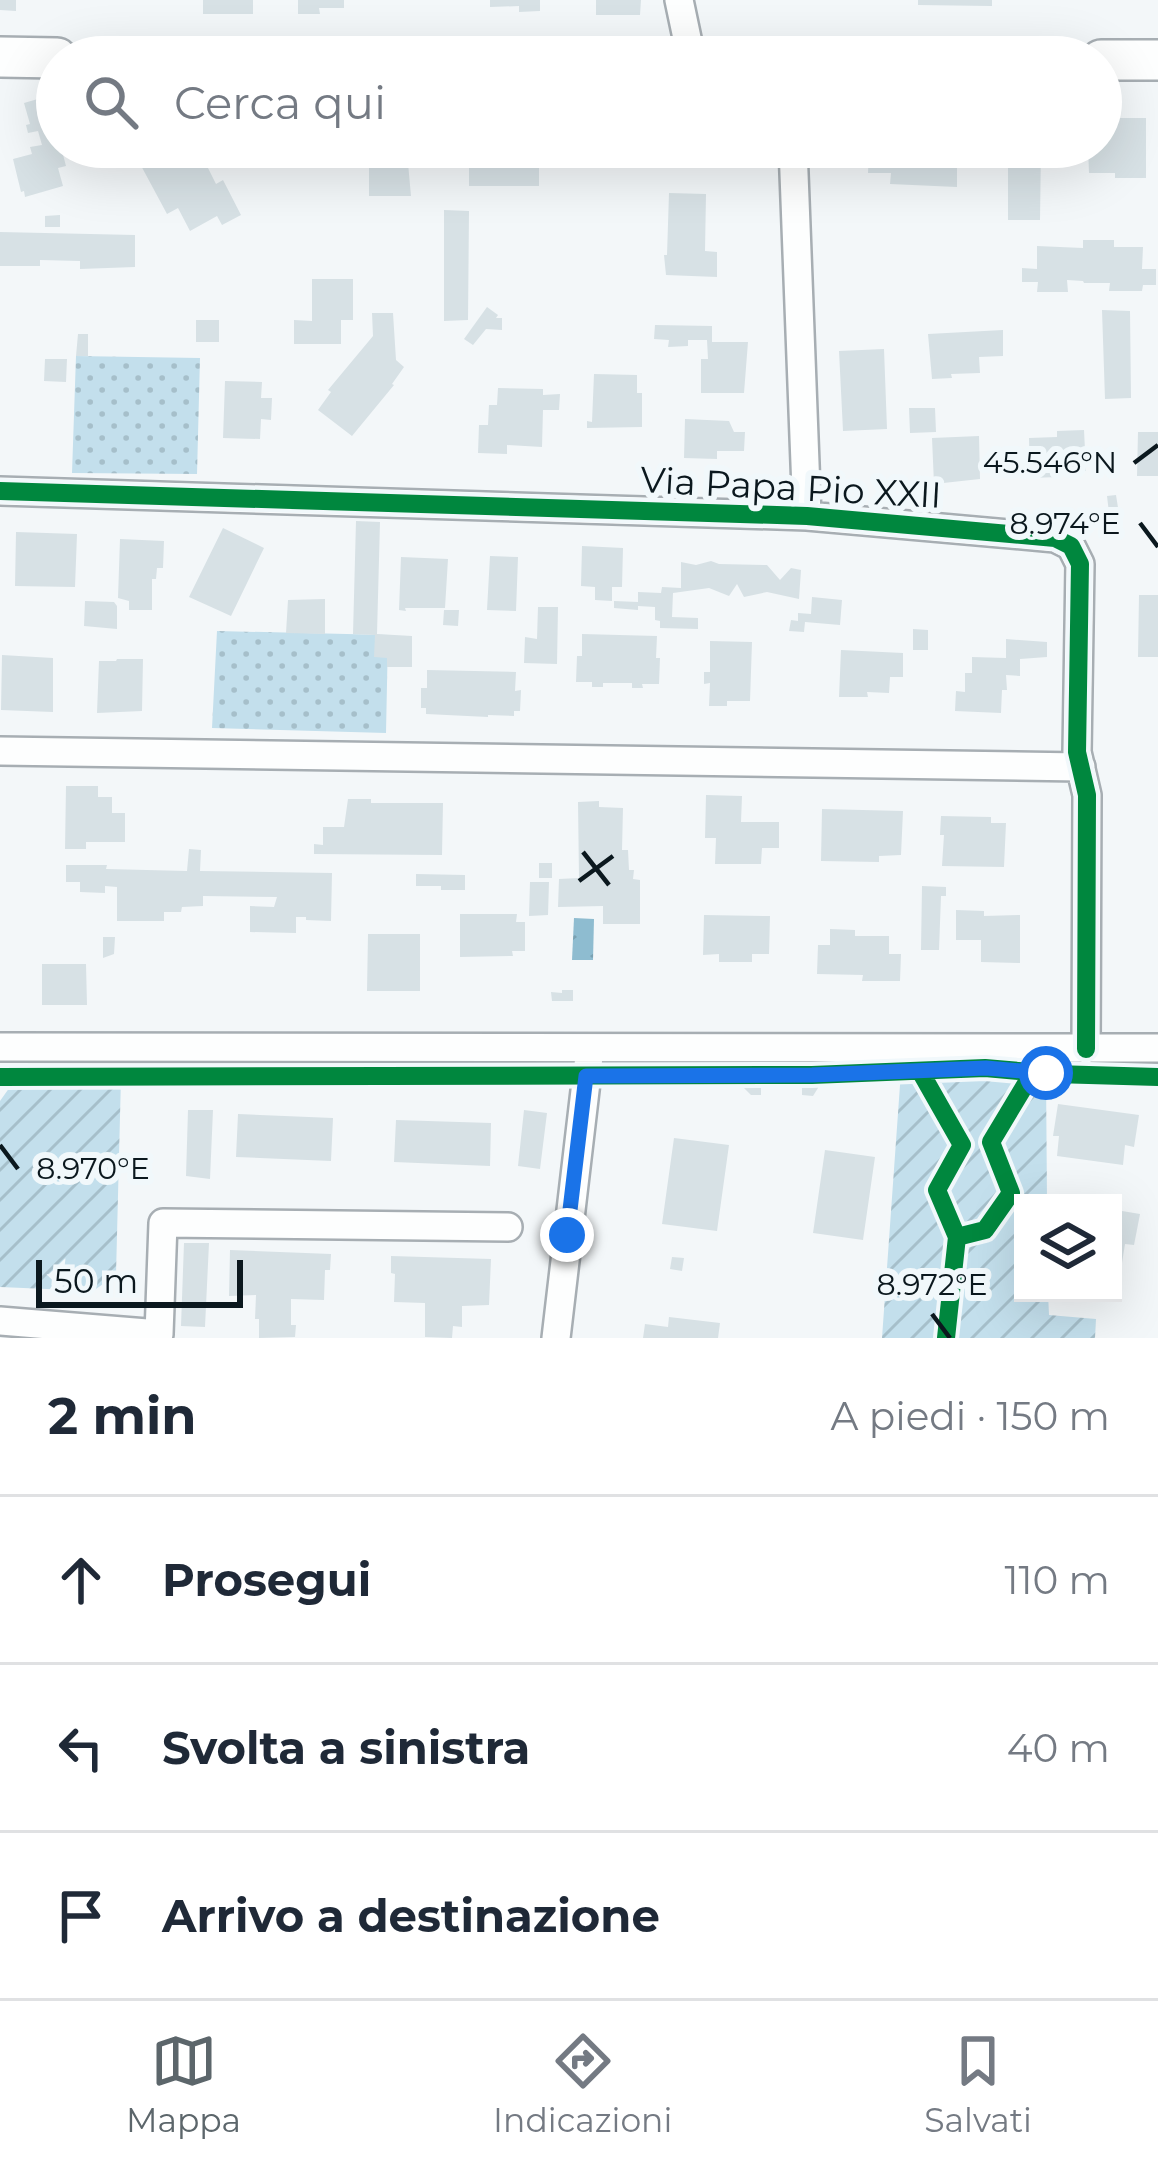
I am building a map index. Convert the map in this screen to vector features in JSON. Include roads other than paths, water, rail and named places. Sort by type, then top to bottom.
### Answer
[{"type":"street","points":[[679,0],[687,36]]},
{"type":"street","points":[[0,57],[36,58]]},
{"type":"street","points":[[1122,60],[1158,60]]},
{"type":"street","points":[[794,168],[807,516]]},
{"type":"street","name":"Via Papa Pio XXII","points":[[0,491],[807,516],[1055,538],[1071,546],[1080,564],[1077,752],[1087,795],[1087,1049]]},
{"type":"street","points":[[0,751],[1081,767]]},
{"type":"street","points":[[0,1047],[1158,1048]]},
{"type":"street","points":[[556,1338],[590,1048]]},
{"type":"street","points":[[0,1321],[159,1334],[163,1222],[508,1227]]},
{"type":"water","points":[[574,918],[594,919],[593,960],[572,960]]}]
